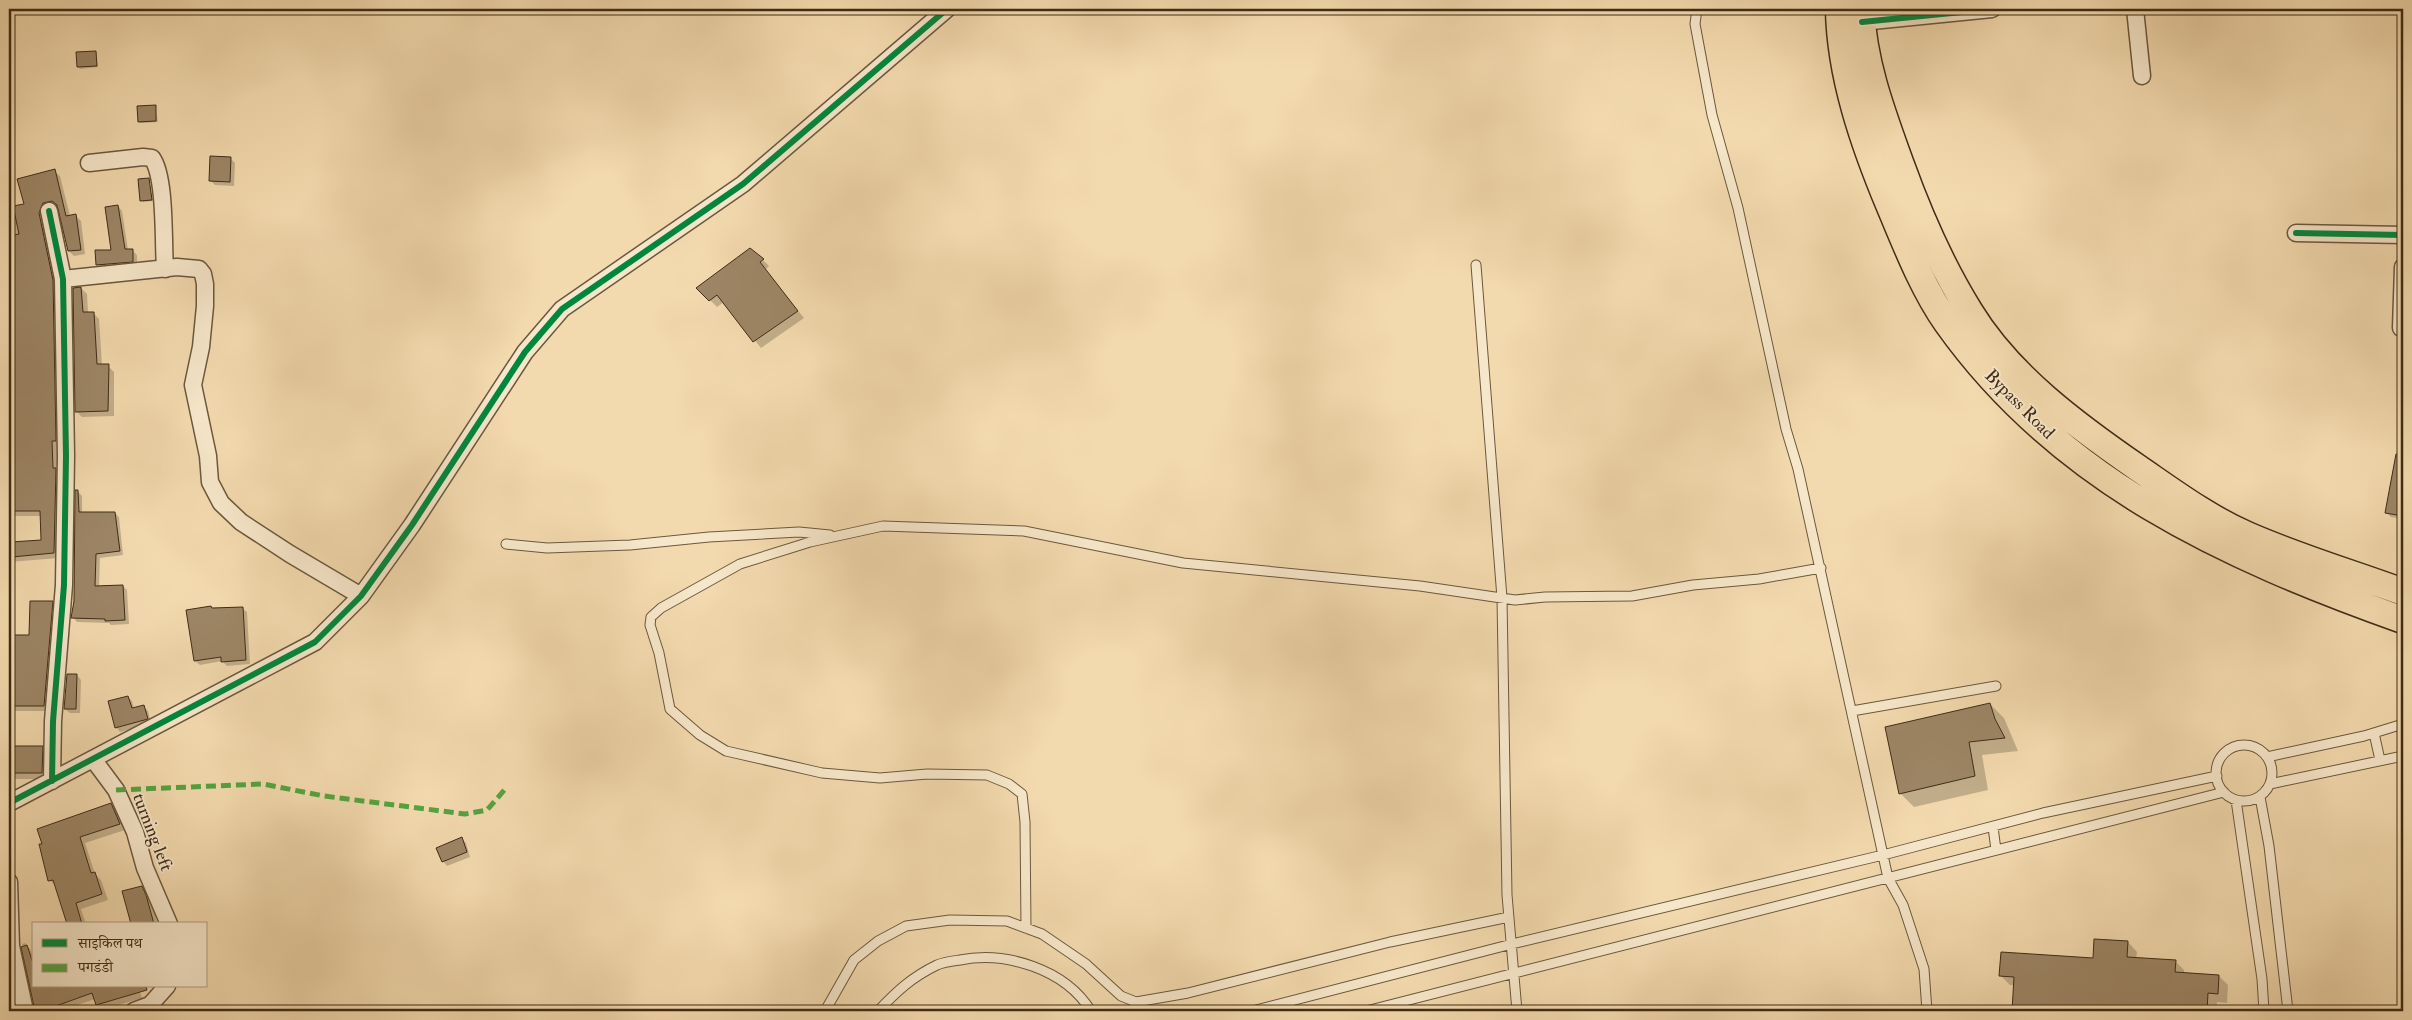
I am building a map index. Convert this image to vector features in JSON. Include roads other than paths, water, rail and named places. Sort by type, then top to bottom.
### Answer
[{"type":"main road","name":"Bypass Road","points":[[1839,9],[1839,24],[1851,95],[1876,174],[1909,252],[1946,322],[2000,388],[2045,432],[2097,474],[2165,517],[2247,559],[2323,592],[2403,620]]},
{"type":"main road","name":"Bypass Road","points":[[1862,16],[1880,104],[1911,193],[1970,313],[2011,364],[2080,427],[2191,505],[2246,535],[2403,592]]},
{"type":"street","points":[[9,803],[315,642],[361,596],[412,525],[525,352],[562,309],[743,184],[947,9]]},
{"type":"street","points":[[1862,16],[1992,9]]},
{"type":"street","points":[[2135,9],[2142,76]]},
{"type":"street","points":[[89,163],[143,157],[152,158],[157,164],[160,183],[165,269]]},
{"type":"street","points":[[49,211],[63,279],[66,456],[64,585],[53,722],[52,780]]},
{"type":"street","points":[[2296,233],[2403,235]]},
{"type":"street","points":[[2401,328],[2403,267]]},
{"type":"street","points":[[63,279],[165,269],[199,269],[203,274],[204,314],[201,347],[193,386],[208,456],[210,482],[221,503],[241,522],[361,596]]},
{"type":"street","name":"turning left","points":[[93,759],[116,790],[135,832],[145,868],[168,922]]},
{"type":"street","points":[[9,882],[11,946],[25,1011]]},
{"type":"street","points":[[134,1011],[150,1005],[165,988]]},
{"type":"lane","points":[[1697,9],[1695,24],[1712,115],[1736,199],[1786,429],[1798,469],[1804,504],[1821,568],[1888,878],[1902,906],[1924,968],[1927,1011]]},
{"type":"lane","points":[[1476,265],[1502,598],[1506,885],[1517,1011]]},
{"type":"lane","points":[[1026,928],[1025,822],[1022,794],[1010,784],[987,775],[927,774],[880,778],[822,773],[726,751],[700,736],[670,709],[659,653],[650,625],[651,617],[661,608],[740,564],[838,536],[883,526],[1024,532],[1183,563],[1420,586],[1515,600],[1545,597],[1632,596],[1693,585],[1759,579],[1821,568]]},
{"type":"lane","points":[[506,544],[547,548],[799,532],[838,536]]},
{"type":"lane","points":[[1852,711],[1996,686]]},
{"type":"lane","points":[[2267,757],[2374,733],[2403,724]]},
{"type":"lane","points":[[2374,733],[2380,760]]},
{"type":"lane","points":[[2235,747],[2253,747],[2267,757],[2272,775],[2270,784],[2260,796],[2252,800],[2236,800],[2224,792],[2217,776],[2221,758],[2235,747]]},
{"type":"lane","points":[[2270,784],[2403,756]]},
{"type":"lane","points":[[1252,1011],[1512,944],[1993,827],[2217,776]]},
{"type":"lane","points":[[1366,1011],[2224,792]]},
{"type":"lane","points":[[2260,796],[2269,846],[2288,1011]]},
{"type":"lane","points":[[2236,800],[2262,978],[2264,1011]]},
{"type":"lane","points":[[1993,827],[1996,850]]},
{"type":"lane","points":[[825,1011],[854,960],[878,941],[906,926],[950,920],[1007,921],[1042,934],[1086,964],[1121,996],[1136,1002],[1188,993],[1390,942],[1509,917]]},
{"type":"lane","points":[[878,1011],[902,984],[939,964],[980,956],[1023,962],[1058,978],[1087,1004],[1091,1011]]}]
